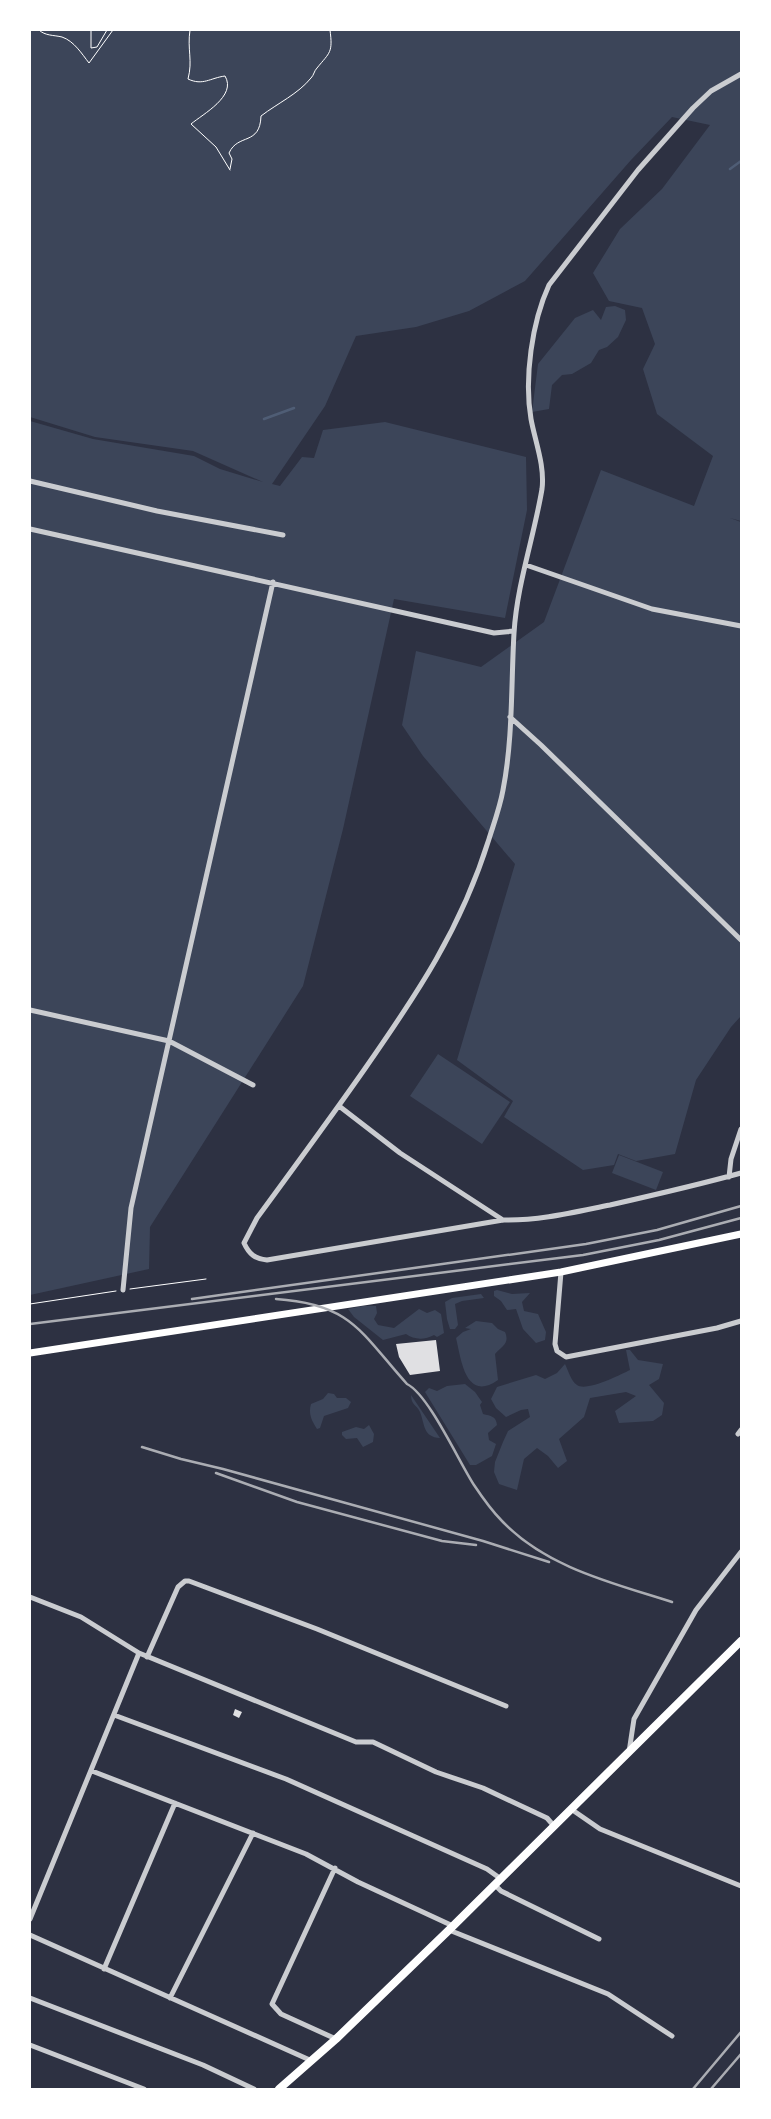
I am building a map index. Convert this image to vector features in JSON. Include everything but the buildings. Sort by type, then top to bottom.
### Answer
[{"type":"main road","points":[[30,1353],[561,1272],[741,1234]]},
{"type":"main road","points":[[279,2089],[336,2039],[451,1928],[741,1641]]},
{"type":"street","points":[[741,74],[711,91],[693,108],[638,170],[558,272],[542,299],[534,336],[530,369],[530,415],[543,475],[514,631],[510,717],[503,790],[478,874],[441,954],[412,1002],[257,1218],[244,1243],[256,1258],[267,1260],[503,1220],[570,1213],[741,1173]]},
{"type":"street","points":[[30,481],[157,511],[283,536]]},
{"type":"street","points":[[30,529],[494,633],[514,631]]},
{"type":"street","points":[[526,565],[652,609],[741,626]]},
{"type":"street","points":[[124,1290],[130,1208],[273,582]]},
{"type":"street","points":[[510,717],[741,940]]},
{"type":"street","points":[[30,1010],[169,1041],[252,1085]]},
{"type":"street","points":[[339,1106],[400,1153],[503,1220]]},
{"type":"street","points":[[729,1177],[741,1129]]},
{"type":"street","points":[[561,1272],[555,1344],[557,1351],[566,1357],[717,1328],[741,1320]]},
{"type":"street","points":[[629,1752],[634,1719],[696,1610],[741,1552]]},
{"type":"street","points":[[147,1657],[178,1587],[189,1580],[317,1629],[506,1706]]},
{"type":"street","points":[[30,1597],[81,1617],[147,1657],[356,1742],[373,1742],[436,1772],[483,1788],[546,1818],[554,1826]]},
{"type":"street","points":[[30,1919],[139,1653]]},
{"type":"street","points":[[114,1715],[286,1779],[488,1869],[498,1882],[501,1891],[599,1939]]},
{"type":"street","points":[[92,1770],[306,1854],[451,1928],[608,1994],[672,2036]]},
{"type":"street","points":[[104,1969],[175,1803]]},
{"type":"street","points":[[571,1809],[600,1829],[741,1886]]},
{"type":"street","points":[[170,1998],[253,1833]]},
{"type":"street","points":[[335,1868],[272,2004],[281,2014],[336,2039]]},
{"type":"street","points":[[30,1935],[312,2061]]},
{"type":"street","points":[[30,1998],[203,2066],[254,2089]]},
{"type":"street","points":[[30,2045],[144,2089]]},
{"type":"path","points":[[39,30],[50,36],[64,38],[78,49],[89,63],[113,30]]},
{"type":"path","points":[[91,30],[91,48],[97,47],[107,30]]},
{"type":"path","points":[[130,30],[145,30]]},
{"type":"path","points":[[190,30],[188,48],[192,65],[188,79],[196,83],[208,82],[225,76],[228,81],[228,91],[217,104],[191,124],[216,147],[230,170],[232,159],[229,153],[232,146],[257,134],[261,127],[261,116],[293,95],[312,78],[316,68],[325,60],[332,42],[330,30]]},
{"type":"path","points":[[30,1304],[206,1280]]},
{"type":"shaded area","points":[[30,30],[741,30],[741,521],[730,518],[741,522],[741,1016],[731,1027],[696,1080],[675,1154],[636,1161],[618,1154],[614,1165],[583,1170],[504,1117],[513,1101],[457,1060],[515,864],[423,756],[402,725],[416,651],[481,667],[544,622],[601,470],[694,506],[713,456],[657,414],[643,369],[655,344],[642,308],[609,301],[593,273],[620,229],[662,189],[710,125],[672,117],[631,160],[525,281],[469,311],[416,327],[356,336],[325,406],[272,484],[280,486],[302,457],[314,458],[323,430],[385,422],[526,457],[527,510],[505,618],[394,599],[343,829],[303,986],[150,1227],[149,1269],[30,1295],[30,421],[93,439],[194,456],[220,469],[263,482],[193,451],[95,437],[30,417]]},
{"type":"shaded area","points":[[615,306],[625,310],[626,320],[618,337],[607,347],[599,350],[591,363],[572,374],[562,375],[552,385],[549,409],[532,412],[538,364],[575,318],[593,310],[601,320],[606,307]]},
{"type":"shaded area","points":[[438,1054],[510,1102],[482,1144],[410,1096]]},
{"type":"shaded area","points":[[619,1155],[663,1172],[656,1190],[612,1173]]},
{"type":"shaded area","points":[[494,1291],[512,1294],[530,1293],[522,1302],[524,1311],[538,1314],[546,1332],[545,1340],[536,1343],[523,1329],[516,1309],[507,1310],[501,1301],[494,1296]]},
{"type":"shaded area","points":[[481,1294],[484,1298],[462,1301],[455,1304],[458,1325],[455,1329],[450,1329],[445,1302],[452,1298]]},
{"type":"shaded area","points":[[376,1306],[377,1313],[374,1319],[378,1325],[394,1328],[419,1309],[427,1313],[435,1310],[441,1314],[444,1333],[437,1337],[434,1335],[420,1339],[406,1334],[383,1340],[354,1317],[348,1309]]},
{"type":"shaded area","points":[[476,1321],[492,1323],[498,1329],[505,1332],[507,1339],[495,1354],[498,1380],[487,1386],[478,1386],[467,1375],[456,1338],[463,1332],[471,1329],[465,1328]]},
{"type":"shaded area","points":[[626,1350],[630,1350],[638,1360],[663,1364],[659,1379],[649,1385],[664,1403],[662,1415],[653,1421],[619,1423],[615,1411],[636,1396],[626,1392],[590,1398],[584,1417],[559,1439],[567,1461],[558,1468],[548,1456],[537,1448],[524,1459],[517,1490],[499,1484],[494,1472],[495,1462],[508,1431],[530,1417],[528,1409],[506,1417],[496,1408],[491,1399],[497,1387],[536,1375],[545,1379],[557,1373],[565,1364],[571,1378],[577,1385],[581,1387],[595,1385],[630,1370]]},
{"type":"shaded area","points":[[465,1384],[475,1392],[482,1402],[480,1405],[483,1414],[494,1418],[497,1425],[488,1433],[489,1440],[496,1444],[492,1456],[476,1465],[470,1465],[425,1392],[429,1388],[437,1391],[447,1386]]},
{"type":"shaded area","points":[[328,1393],[334,1394],[337,1398],[346,1398],[351,1402],[348,1408],[324,1416],[320,1428],[317,1429],[310,1414],[311,1404],[323,1399]]},
{"type":"shaded area","points":[[411,1395],[440,1438],[428,1433],[420,1412],[412,1401]]},
{"type":"shaded area","points":[[369,1425],[374,1434],[373,1442],[363,1447],[357,1438],[346,1439],[342,1435],[342,1432],[356,1427],[364,1429]]},
{"type":"waterway","points":[[730,169],[741,161]]},
{"type":"waterway","points":[[264,419],[294,408]]},
{"type":"railway","points":[[192,1299],[586,1244],[657,1230],[741,1206]]},
{"type":"railway","points":[[30,1324],[583,1255],[659,1240],[741,1218]]},
{"type":"railway","points":[[276,1299],[322,1307],[353,1324],[407,1384],[425,1401],[480,1494],[498,1517],[520,1537],[539,1551],[582,1572],[672,1602]]},
{"type":"railway","points":[[142,1447],[483,1541],[549,1562]]},
{"type":"railway","points":[[216,1473],[297,1502],[442,1541],[476,1545]]},
{"type":"railway","points":[[693,2089],[741,2032]]},
{"type":"railway","points":[[711,2089],[741,2054]]}]
